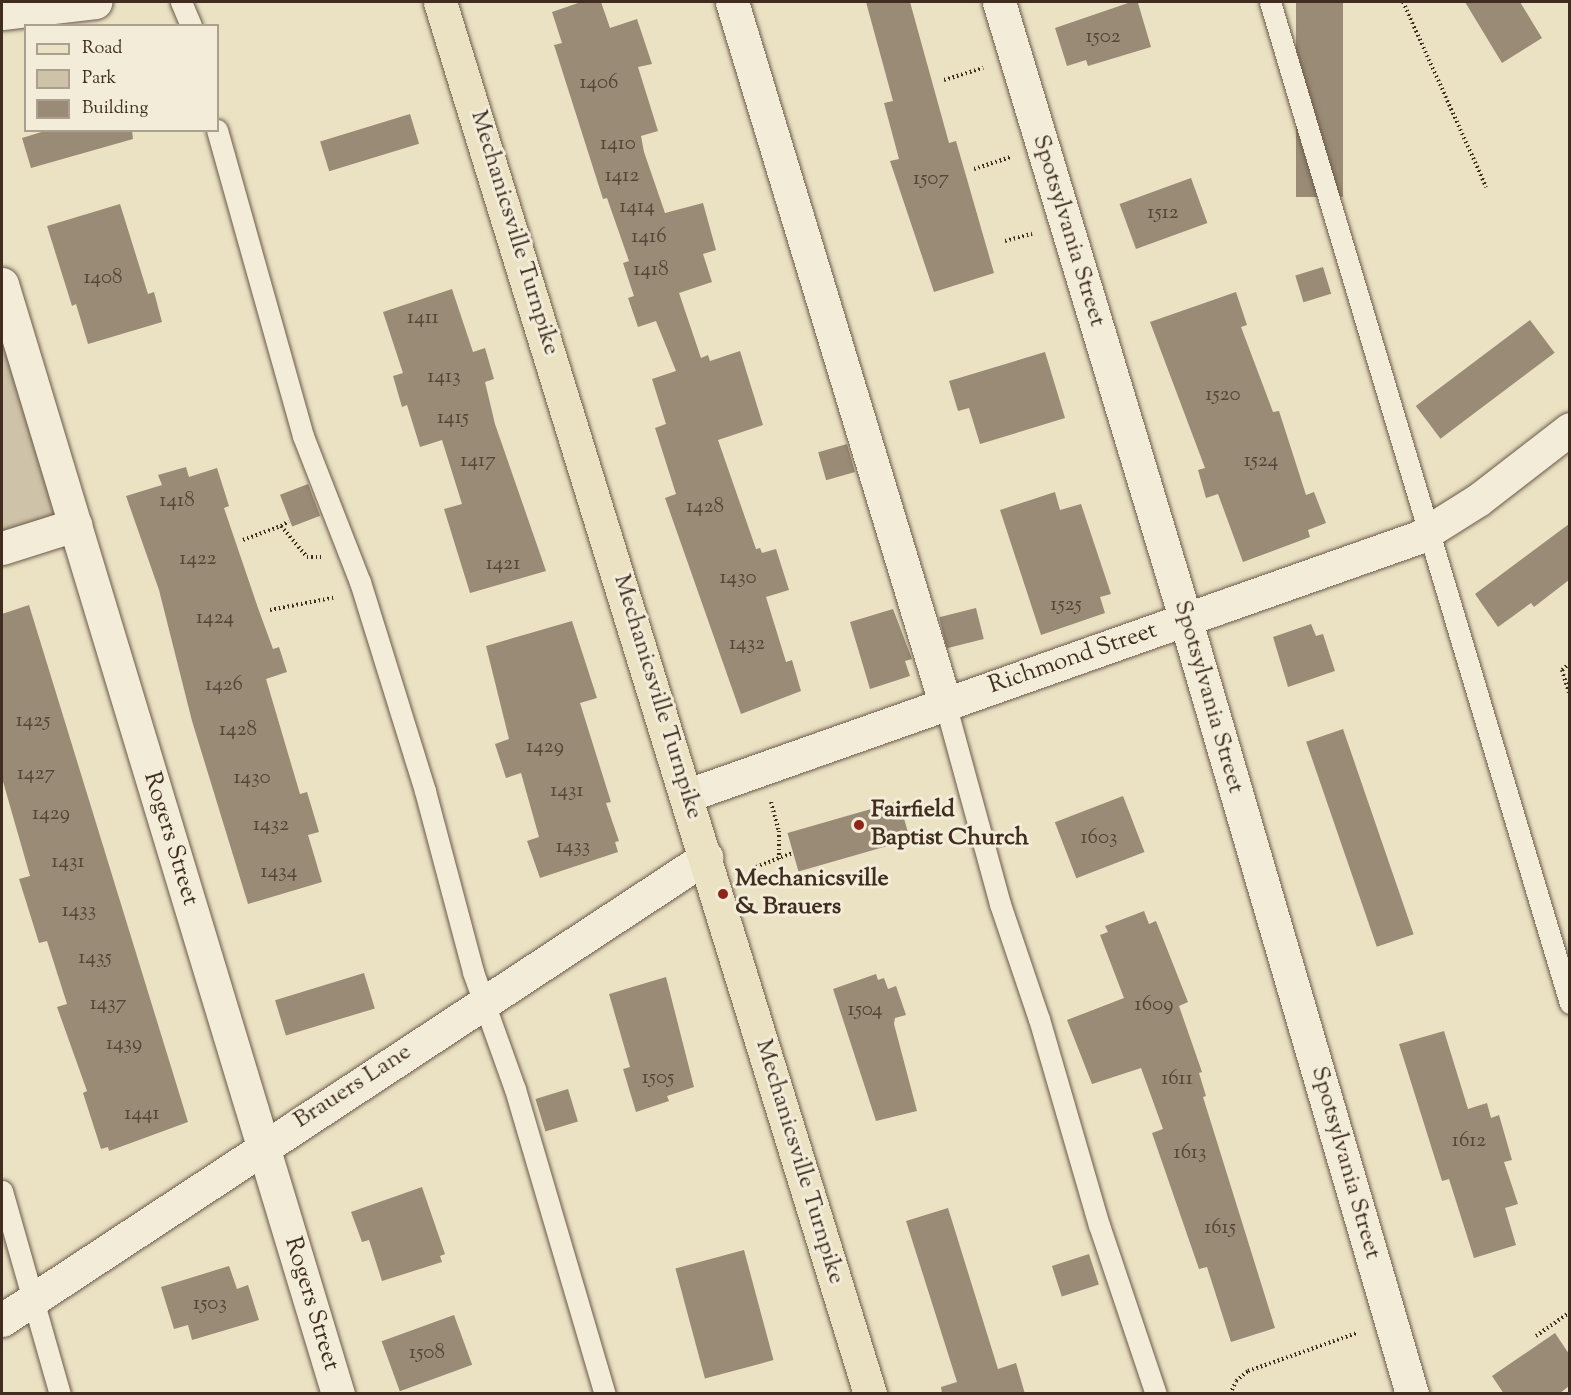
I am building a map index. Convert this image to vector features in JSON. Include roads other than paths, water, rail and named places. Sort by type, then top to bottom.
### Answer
[{"type":"main road","name":"Mechanicsville Turnpike","points":[[440,2],[688,795],[870,1394]]},
{"type":"street","points":[[2,13],[95,2]]},
{"type":"street","points":[[732,2],[945,703]]},
{"type":"street","name":"Spotsylvania Street","points":[[999,2],[1186,621],[1412,1394]]},
{"type":"street","name":"Rogers Street","points":[[2,284],[338,1394]]},
{"type":"street","name":"Richmond Street","points":[[688,795],[945,703],[1186,621],[1426,534],[1478,500],[1569,429]]},
{"type":"street","points":[[2,548],[75,525]]},
{"type":"street","name":"Brauers Lane","points":[[2,1320],[263,1146],[706,857]]},
{"type":"lane","points":[[181,2],[190,24]]},
{"type":"lane","points":[[1270,2],[1319,159],[1426,534],[1569,1003]]},
{"type":"lane","points":[[218,132],[303,436],[363,592],[425,791],[483,1003],[515,1089],[605,1394]]},
{"type":"lane","points":[[945,703],[1000,904],[1039,1019],[1099,1225],[1156,1394]]},
{"type":"lane","points":[[2,1191],[60,1394]]},
{"type":"place","name":"Fairfield Baptist Church","points":[[859,825]]},
{"type":"place","name":"Mechanicsville & Brauers","points":[[723,894]]}]
